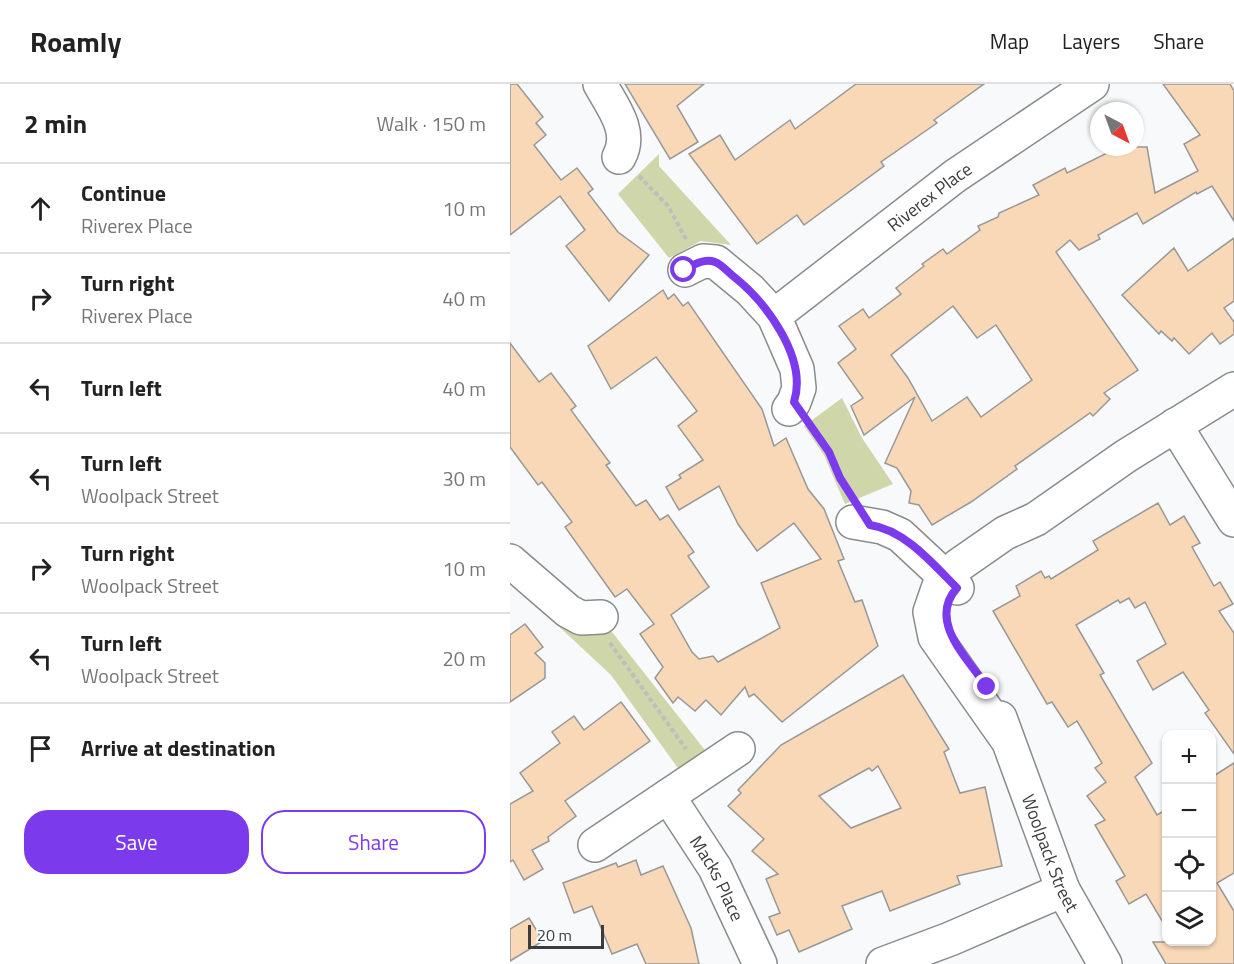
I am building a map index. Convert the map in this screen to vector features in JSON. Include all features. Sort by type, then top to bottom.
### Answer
[{"type":"street","points":[[600,84],[625,132],[625,146],[619,157]]},
{"type":"street","name":"Riverex Place","points":[[774,316],[955,176],[1092,84]]},
{"type":"street","points":[[689,267],[703,261],[716,262],[750,290],[774,316],[797,369],[799,388],[792,406]]},
{"type":"street","name":"Woolpack Street","points":[[1105,964],[1064,890],[1006,738],[935,637],[930,612],[933,599],[1005,533],[1036,519],[1175,425],[1234,389]]},
{"type":"street","points":[[1175,425],[1234,520]]},
{"type":"street","points":[[862,524],[882,527],[900,535],[952,583]]},
{"type":"street","points":[[510,561],[568,611],[581,618],[597,618]]},
{"type":"street","points":[[595,845],[738,749]]},
{"type":"street","name":"Macks Place","points":[[668,796],[715,868],[760,964]]},
{"type":"street","points":[[883,964],[950,939],[1064,890]]},
{"type":"path","points":[[619,157],[668,206],[685,235],[689,267]]},
{"type":"path","points":[[792,406],[829,452],[862,524]]},
{"type":"path","points":[[597,618],[702,773]]},
{"type":"green space","points":[[659,154],[659,166],[731,245],[701,241],[669,258],[618,194]]},
{"type":"green space","points":[[842,398],[862,438],[893,484],[845,504],[824,455],[804,426]]},
{"type":"green space","points":[[560,616],[608,627],[708,754],[680,771],[611,675],[553,621]]},
{"type":"building","points":[[510,84],[517,84],[543,117],[536,123],[546,135],[534,145],[561,180],[577,168],[593,189],[588,193],[618,232],[649,255],[609,301],[566,246],[585,230],[560,196],[510,235]]},
{"type":"building","points":[[625,84],[704,84],[677,106],[698,142],[670,159]]},
{"type":"building","points":[[856,84],[984,84],[934,120],[937,123],[881,162],[884,166],[804,225],[797,215],[757,244],[689,154],[720,135],[735,160],[790,120],[795,129]]},
{"type":"building","points":[[1163,84],[1230,84],[1234,91],[1234,221],[1212,186],[1197,194],[1196,192],[1143,224],[1137,213],[1098,235],[1100,239],[1079,250],[1070,240],[1056,252],[1138,370],[1104,393],[1110,399],[1093,416],[1090,413],[1015,466],[1017,469],[971,502],[932,525],[919,505],[909,503],[911,491],[897,468],[885,463],[915,397],[864,435],[851,406],[863,398],[838,363],[856,349],[839,326],[863,309],[869,318],[901,294],[896,288],[924,266],[922,264],[943,249],[947,254],[980,230],[978,226],[998,217],[999,213],[1039,195],[1033,185],[1065,168],[1067,173],[1101,156],[1144,156],[1144,147],[1147,147],[1155,193],[1198,171],[1184,144],[1200,135]],"holes":[[[953,306],[977,338],[996,325],[1032,380],[981,417],[967,397],[932,421],[908,378],[891,355]]]},
{"type":"building","points":[[1234,238],[1234,301],[1224,308],[1234,322],[1234,334],[1220,344],[1212,333],[1189,354],[1174,338],[1172,341],[1161,331],[1159,334],[1122,295],[1174,248],[1188,271]]},
{"type":"building","points":[[663,290],[668,299],[674,294],[683,306],[688,302],[762,409],[774,446],[786,438],[808,489],[824,509],[844,559],[838,561],[855,602],[862,600],[878,646],[782,722],[754,694],[749,697],[745,687],[721,715],[706,700],[695,711],[678,697],[673,703],[655,678],[663,667],[640,634],[654,624],[627,589],[615,597],[565,527],[572,522],[542,482],[538,485],[510,447],[510,343],[539,382],[551,373],[576,406],[571,410],[610,463],[606,465],[636,506],[646,500],[660,520],[668,515],[694,552],[688,556],[709,587],[671,615],[692,652],[699,659],[713,656],[718,662],[780,628],[761,583],[821,559],[794,523],[757,551],[738,524],[719,486],[679,510],[666,487],[681,478],[679,475],[703,460],[678,426],[697,411],[656,357],[611,389],[588,346]]},
{"type":"building","points":[[1158,503],[1170,525],[1184,516],[1200,543],[1192,547],[1214,586],[1220,582],[1233,604],[1219,611],[1234,633],[1234,754],[1205,713],[1209,710],[1183,672],[1153,690],[1137,661],[1166,644],[1145,602],[1135,608],[1129,598],[1120,603],[1118,600],[1076,625],[1104,673],[1100,675],[1152,763],[1135,777],[1157,815],[1162,812],[1162,921],[1146,894],[1129,904],[1116,881],[1125,876],[1095,825],[1105,820],[1087,796],[1106,782],[1095,768],[1102,763],[1077,721],[1068,727],[1052,702],[1047,704],[993,611],[1020,596],[1016,586],[1041,571],[1045,578],[1049,576],[1051,579],[1098,550],[1093,541]]},
{"type":"building","points":[[525,624],[543,647],[535,653],[545,663],[545,678],[510,702],[510,635]]},
{"type":"building","points":[[903,675],[949,749],[944,752],[960,793],[985,787],[1002,866],[957,876],[960,884],[890,911],[882,891],[842,906],[852,929],[799,952],[789,930],[777,935],[769,917],[780,913],[766,879],[778,874],[752,851],[764,839],[728,806],[741,793],[738,790],[781,745]],"holes":[[[878,766],[901,808],[851,828],[819,796],[869,768],[872,771]]]},
{"type":"building","points":[[621,702],[650,741],[565,801],[576,816],[548,837],[549,841],[532,850],[543,869],[524,880],[513,860],[510,862],[510,804],[533,791],[520,773],[560,743],[552,732],[574,716],[584,730]]},
{"type":"building","points":[[1234,763],[1234,873],[1217,883],[1234,911],[1234,964],[1166,964],[1153,942],[1162,942],[1162,946],[1216,946],[1216,774]]},
{"type":"building","points":[[636,860],[641,875],[663,866],[691,928],[699,964],[646,964],[637,944],[612,954],[592,906],[574,913],[563,883],[616,863],[618,867]]},
{"type":"building","points":[[529,918],[543,941],[510,961],[510,929]]},
{"type":"route","points":[[684,270],[703,261],[716,262],[750,290],[774,316],[797,369],[799,388],[794,402],[800,414],[819,435],[840,478],[870,525],[882,527],[900,535],[957,588],[949,599],[945,610],[945,621],[952,638],[987,687]]}]
